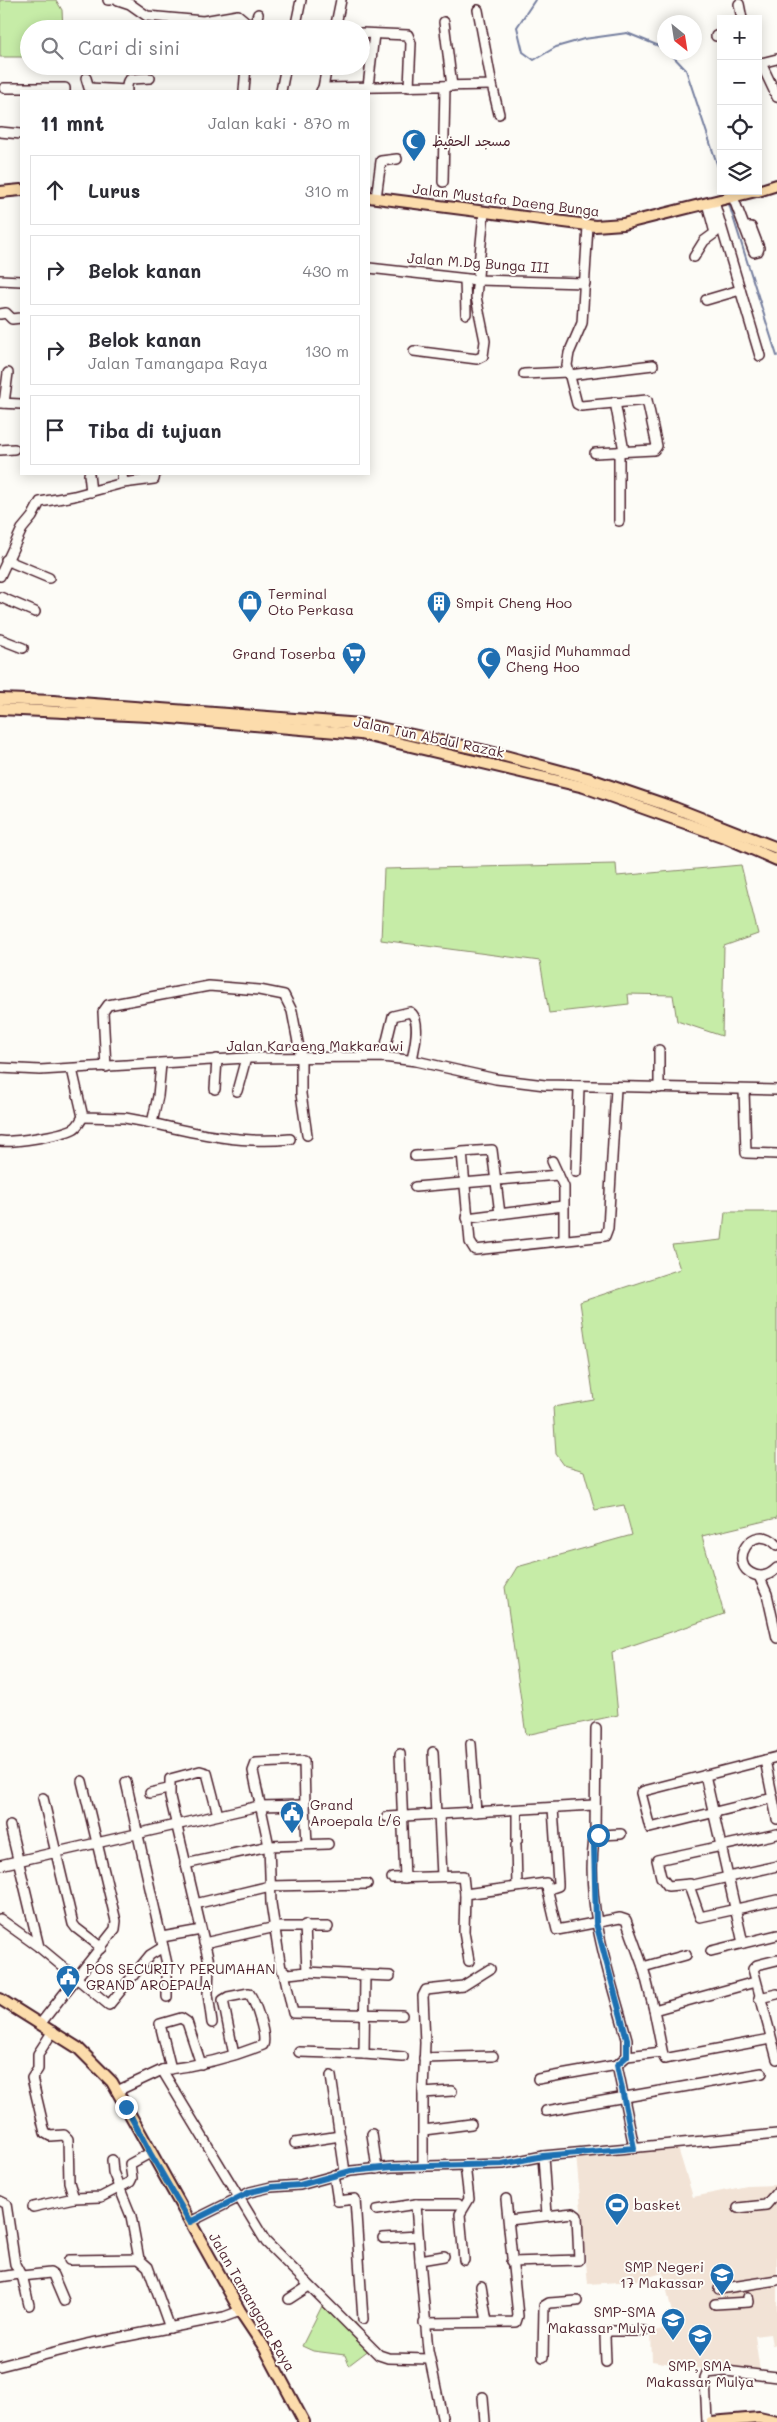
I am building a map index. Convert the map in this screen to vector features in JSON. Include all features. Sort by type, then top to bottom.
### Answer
[{"type":"main road","name":"Jalan Mustafa Daeng Bunga","points":[[762,190],[777,186]]},
{"type":"main road","points":[[0,192],[20,190]]},
{"type":"main road","name":"Jalan Mustafa Daeng Bunga","points":[[372,197],[588,226],[622,224],[743,195]]},
{"type":"main road","name":"Jalan Tun Abdul Razak","points":[[0,699],[64,706],[362,724],[486,751],[675,808],[777,848]]},
{"type":"main road","name":"Jalan Tun Abdul Razak","points":[[0,709],[64,706]]},
{"type":"main road","name":"Jalan Tun Abdul Razak","points":[[585,782],[727,838],[777,860]]},
{"type":"main road","name":"Jalan Tamangapa Raya","points":[[0,1999],[54,2031],[87,2055],[104,2071],[240,2312],[264,2347],[304,2422]]},
{"type":"main road","points":[[709,2422],[741,2421],[759,2418],[777,2422]]},
{"type":"street","points":[[118,0],[130,4],[147,16],[192,20]]},
{"type":"street","points":[[297,20],[302,0]]},
{"type":"street","points":[[337,20],[341,0]]},
{"type":"street","points":[[739,4],[741,15]]},
{"type":"street","points":[[478,10],[499,114]]},
{"type":"street","points":[[256,20],[258,14]]},
{"type":"street","points":[[209,20],[238,15],[244,20]]},
{"type":"street","points":[[443,182],[448,86],[444,22]]},
{"type":"street","points":[[370,34],[406,34],[409,37],[411,43],[410,87]]},
{"type":"street","points":[[370,69],[374,34]]},
{"type":"street","points":[[762,63],[777,59]]},
{"type":"street","points":[[762,67],[777,97]]},
{"type":"street","points":[[244,90],[245,75]]},
{"type":"street","points":[[281,90],[284,75]]},
{"type":"street","points":[[325,75],[322,89],[492,85]]},
{"type":"street","points":[[368,87],[369,75]]},
{"type":"street","points":[[86,78],[88,88],[126,90],[130,79],[150,78]]},
{"type":"street","points":[[4,88],[65,88],[65,90]]},
{"type":"street","points":[[0,132],[20,134]]},
{"type":"street","points":[[372,197],[381,161],[396,159]]},
{"type":"street","points":[[732,198],[744,227]]},
{"type":"street","points":[[694,257],[704,241],[715,233],[712,202]]},
{"type":"street","points":[[712,202],[760,356]]},
{"type":"street","points":[[414,351],[477,359],[483,356],[485,341],[476,297],[484,212]]},
{"type":"street","points":[[588,226],[582,323],[570,353],[569,373],[579,406],[646,400],[649,404],[657,448],[632,452],[595,453]]},
{"type":"street","name":"Jalan M.Dg Bunga III","points":[[370,268],[477,280],[585,283]]},
{"type":"street","points":[[465,279],[466,314]]},
{"type":"street","points":[[0,280],[20,281]]},
{"type":"street","points":[[706,300],[740,290]]},
{"type":"street","points":[[0,314],[7,313],[12,319],[20,318]]},
{"type":"street","points":[[524,374],[569,373],[653,365]]},
{"type":"street","points":[[8,373],[2,403],[20,404]]},
{"type":"street","points":[[615,402],[621,452],[619,521]]},
{"type":"street","points":[[0,450],[14,448]]},
{"type":"street","points":[[89,475],[91,492]]},
{"type":"street","points":[[0,576],[5,554],[32,517],[40,502],[91,492],[122,478],[154,478],[155,475]]},
{"type":"street","points":[[5,554],[49,578]]},
{"type":"street","points":[[0,597],[35,612]]},
{"type":"street","points":[[0,639],[23,648]]},
{"type":"street","points":[[106,1067],[103,1012],[108,1005],[209,986],[259,990],[284,995],[292,1011],[301,1058],[302,1094],[307,1135]]},
{"type":"street","points":[[383,1057],[392,1016],[397,1013],[410,1012],[414,1015],[416,1022],[412,1060]]},
{"type":"street","points":[[659,1050],[659,1088]]},
{"type":"street","name":"Jalan Karaeng Makkarawi","points":[[0,1068],[21,1070],[106,1067],[246,1058],[383,1057],[412,1060],[496,1079],[579,1086],[777,1090]]},
{"type":"street","points":[[237,1091],[246,1058]]},
{"type":"street","points":[[215,1089],[217,1059]]},
{"type":"street","points":[[152,1123],[158,1096],[161,1064]]},
{"type":"street","points":[[0,1141],[15,1142],[76,1127],[83,1117],[72,1068]]},
{"type":"street","points":[[576,1172],[579,1086]]},
{"type":"street","points":[[461,1153],[470,1242],[475,1250],[605,1236],[607,1233],[616,1088]]},
{"type":"street","points":[[744,1090],[746,1152],[777,1154]]},
{"type":"street","points":[[83,1117],[125,1118],[196,1133],[250,1140],[290,1139]]},
{"type":"street","points":[[415,1156],[492,1150],[500,1214]]},
{"type":"street","points":[[552,1161],[564,1187],[566,1198],[563,1206],[564,1240]]},
{"type":"street","points":[[414,1187],[558,1175]]},
{"type":"street","points":[[467,1218],[563,1206]]},
{"type":"street","points":[[774,1571],[758,1576],[750,1573],[744,1566],[742,1558],[745,1546],[752,1540],[760,1537],[769,1539],[777,1545]]},
{"type":"street","points":[[767,1594],[774,1571]]},
{"type":"street","points":[[758,1576],[767,1594],[777,1638]]},
{"type":"street","points":[[596,1728],[593,1882],[596,1923],[627,2039],[627,2056]]},
{"type":"street","points":[[471,1744],[476,1812]]},
{"type":"street","points":[[433,1752],[442,1876]]},
{"type":"street","points":[[400,1754],[404,1878]]},
{"type":"street","points":[[773,1798],[650,1828],[642,1796],[644,1791],[777,1757]]},
{"type":"street","points":[[765,1760],[777,1819]]},
{"type":"street","points":[[307,1844],[304,1761],[258,1762],[253,1771],[269,1846],[270,1886],[281,1969],[284,1973],[293,2013],[326,2009],[364,2016],[402,2015]]},
{"type":"street","points":[[212,2023],[208,1994],[209,1962],[168,1789],[170,1779],[175,1776],[204,1771],[211,1781],[218,1815]]},
{"type":"street","points":[[705,1776],[743,1943]]},
{"type":"street","points":[[41,2023],[113,1934],[116,1925],[98,1842],[82,1782]]},
{"type":"street","points":[[126,1782],[162,1937],[168,1971],[168,1998]]},
{"type":"street","points":[[150,1793],[168,1789]]},
{"type":"street","points":[[43,1798],[74,1926],[102,1948]]},
{"type":"street","points":[[0,1865],[259,1806],[305,1805]]},
{"type":"street","points":[[387,1817],[594,1805]]},
{"type":"street","points":[[549,1889],[558,1886],[553,1808]]},
{"type":"street","points":[[516,1810],[517,1886]]},
{"type":"street","points":[[10,1826],[39,1947]]},
{"type":"street","points":[[595,1836],[621,1834]]},
{"type":"street","points":[[777,1834],[657,1860],[661,1877],[668,1886],[690,1884],[777,1866]]},
{"type":"street","points":[[186,1864],[269,1846],[328,1844]]},
{"type":"street","points":[[392,1878],[463,1876],[466,1919],[464,1928],[469,1961]]},
{"type":"street","points":[[465,1894],[542,1882],[546,1883],[549,1889],[555,1928],[557,1930],[625,1919],[643,1967],[662,2052],[666,2059],[771,2038]]},
{"type":"street","points":[[195,1904],[270,1886],[367,1884]]},
{"type":"street","points":[[690,1884],[700,1917],[777,1900]]},
{"type":"street","points":[[0,1919],[39,1947],[109,2005],[150,1955],[163,1947]]},
{"type":"street","points":[[305,1926],[308,1972]]},
{"type":"street","points":[[204,1943],[276,1927],[328,1926]]},
{"type":"street","points":[[162,1937],[201,1930]]},
{"type":"street","points":[[711,1950],[777,1935]]},
{"type":"street","points":[[643,1967],[686,1955]]},
{"type":"street","points":[[777,1960],[754,1966],[753,1969],[759,1998],[777,2059]]},
{"type":"street","points":[[423,2166],[423,1996],[426,1990],[463,1986],[490,1969]]},
{"type":"street","points":[[284,1973],[308,1972],[390,1976]]},
{"type":"street","points":[[364,1975],[364,2054]]},
{"type":"street","points":[[654,2010],[755,1982]]},
{"type":"street","points":[[117,2091],[167,2070],[201,2064],[234,2055],[263,2045],[264,2041],[253,1997],[249,1993],[228,1997],[223,2000],[234,2055]]},
{"type":"street","points":[[759,1998],[777,1994]]},
{"type":"street","points":[[201,2064],[187,2022],[181,2018],[160,2024],[167,2070],[266,2242],[378,2355],[429,2360]]},
{"type":"street","points":[[54,2031],[38,2054],[38,2069],[32,2078],[45,2133],[50,2136],[64,2135],[68,2139],[69,2182],[74,2198]]},
{"type":"street","points":[[299,2052],[403,2057]]},
{"type":"street","points":[[538,2079],[617,2065],[627,2056],[662,2052]]},
{"type":"street","points":[[424,2058],[493,2056]]},
{"type":"street","points":[[617,2065],[622,2099],[634,2148]]},
{"type":"street","points":[[546,2110],[622,2099],[762,2073]]},
{"type":"street","points":[[332,2076],[345,2172]]},
{"type":"street","points":[[423,2093],[452,2091]]},
{"type":"street","points":[[424,2130],[472,2124]]},
{"type":"street","points":[[372,2134],[377,2169]]},
{"type":"street","points":[[190,2222],[238,2196],[260,2189],[300,2185],[345,2172],[423,2166],[502,2164],[543,2156],[777,2134]]},
{"type":"street","points":[[295,2143],[340,2136]]},
{"type":"street","points":[[33,2207],[74,2198],[101,2197],[119,2186],[130,2182],[132,2178],[130,2164],[150,2153]]},
{"type":"street","points":[[543,2156],[546,2215]]},
{"type":"street","points":[[112,2160],[113,2172],[131,2216],[139,2259],[148,2267],[170,2328]]},
{"type":"street","points":[[464,2260],[460,2214],[468,2199],[465,2165]]},
{"type":"street","points":[[334,2175],[338,2201],[355,2199],[363,2320]]},
{"type":"street","points":[[738,2208],[766,2205],[777,2192]]},
{"type":"street","points":[[424,2323],[506,2323],[517,2319],[506,2199]]},
{"type":"street","points":[[0,2201],[6,2204],[15,2264],[28,2305]]},
{"type":"street","points":[[416,2204],[424,2323],[429,2360],[443,2422]]},
{"type":"street","points":[[377,2210],[416,2204],[458,2204]]},
{"type":"street","points":[[509,2220],[546,2215],[575,2214],[579,2231],[580,2260],[511,2262]]},
{"type":"street","points":[[383,2238],[418,2236]]},
{"type":"street","points":[[420,2260],[444,2256]]},
{"type":"street","points":[[69,2260],[139,2259]]},
{"type":"street","points":[[0,2277],[50,2273],[53,2275],[64,2301]]},
{"type":"street","points":[[719,2288],[777,2280]]},
{"type":"street","points":[[289,2299],[309,2286]]},
{"type":"street","points":[[482,2286],[486,2322]]},
{"type":"street","points":[[715,2304],[749,2302],[748,2297]]},
{"type":"street","points":[[543,2357],[544,2306],[549,2303],[577,2301]]},
{"type":"street","points":[[0,2366],[87,2344],[224,2317],[240,2312]]},
{"type":"street","points":[[606,2362],[605,2336],[608,2331],[644,2332]]},
{"type":"street","points":[[709,2422],[705,2378],[707,2373],[726,2371],[777,2377]]},
{"type":"street","points":[[483,2397],[485,2422]]},
{"type":"shaded area","points":[[677,2145],[693,2197],[747,2186],[777,2185],[777,2344],[772,2345],[770,2334],[755,2336],[760,2372],[702,2369],[652,2361],[651,2332],[675,2326],[663,2273],[634,2281],[588,2284],[576,2155]]},
{"type":"green space","points":[[0,0],[56,0],[62,10],[63,20],[20,20],[20,57],[0,57]]},
{"type":"green space","points":[[616,864],[617,876],[741,865],[758,934],[724,946],[722,1036],[677,1021],[673,995],[628,994],[629,1004],[549,1013],[540,961],[381,940],[384,869]]},
{"type":"green space","points":[[725,1212],[777,1212],[777,1518],[702,1536],[724,1614],[612,1652],[618,1715],[526,1735],[505,1587],[517,1567],[632,1535],[624,1505],[595,1510],[584,1471],[564,1465],[556,1454],[553,1407],[594,1400],[580,1302],[680,1269],[672,1245],[722,1240]]},
{"type":"green space","points":[[322,2306],[354,2321],[374,2346],[349,2365],[345,2355],[313,2351],[302,2346]]},
{"type":"waterway","points":[[535,0],[517,27],[523,52],[534,60],[556,47],[584,39],[627,33],[657,45]]},
{"type":"waterway","points":[[677,60],[686,70],[717,164]]},
{"type":"waterway","points":[[728,201],[777,356]]},
{"type":"place","name":"مسجد الحفيظ","points":[[414,162]]},
{"type":"place","name":"Terminal Oto Perkasa","points":[[250,623]]},
{"type":"place","name":"Smpit Cheng Hoo","points":[[439,624]]},
{"type":"place","name":"Grand Toserba","points":[[354,675]]},
{"type":"place","name":"Masjid Muhammad Cheng Hoo","points":[[489,680]]},
{"type":"place","name":"Grand Aroepala L/6","points":[[292,1834]]},
{"type":"place","name":"POS SECURITY PERUMAHAN GRAND AROEPALA","points":[[68,1998]]},
{"type":"place","name":"basket","points":[[617,2226]]},
{"type":"place","name":"SMP Negeri 17 Makassar","points":[[722,2296]]},
{"type":"place","name":"SMP-SMA Makassar Mulya","points":[[673,2341]]},
{"type":"place","name":"SMP, SMA Makassar Mulya","points":[[700,2357]]},
{"type":"route","points":[[126,2107],[190,2222],[238,2196],[250,2192],[272,2187],[300,2185],[351,2171],[392,2167],[502,2164],[543,2156],[634,2148],[622,2099],[617,2065],[627,2056],[627,2039],[596,1923],[593,1882],[594,1838],[598,1835]]}]
